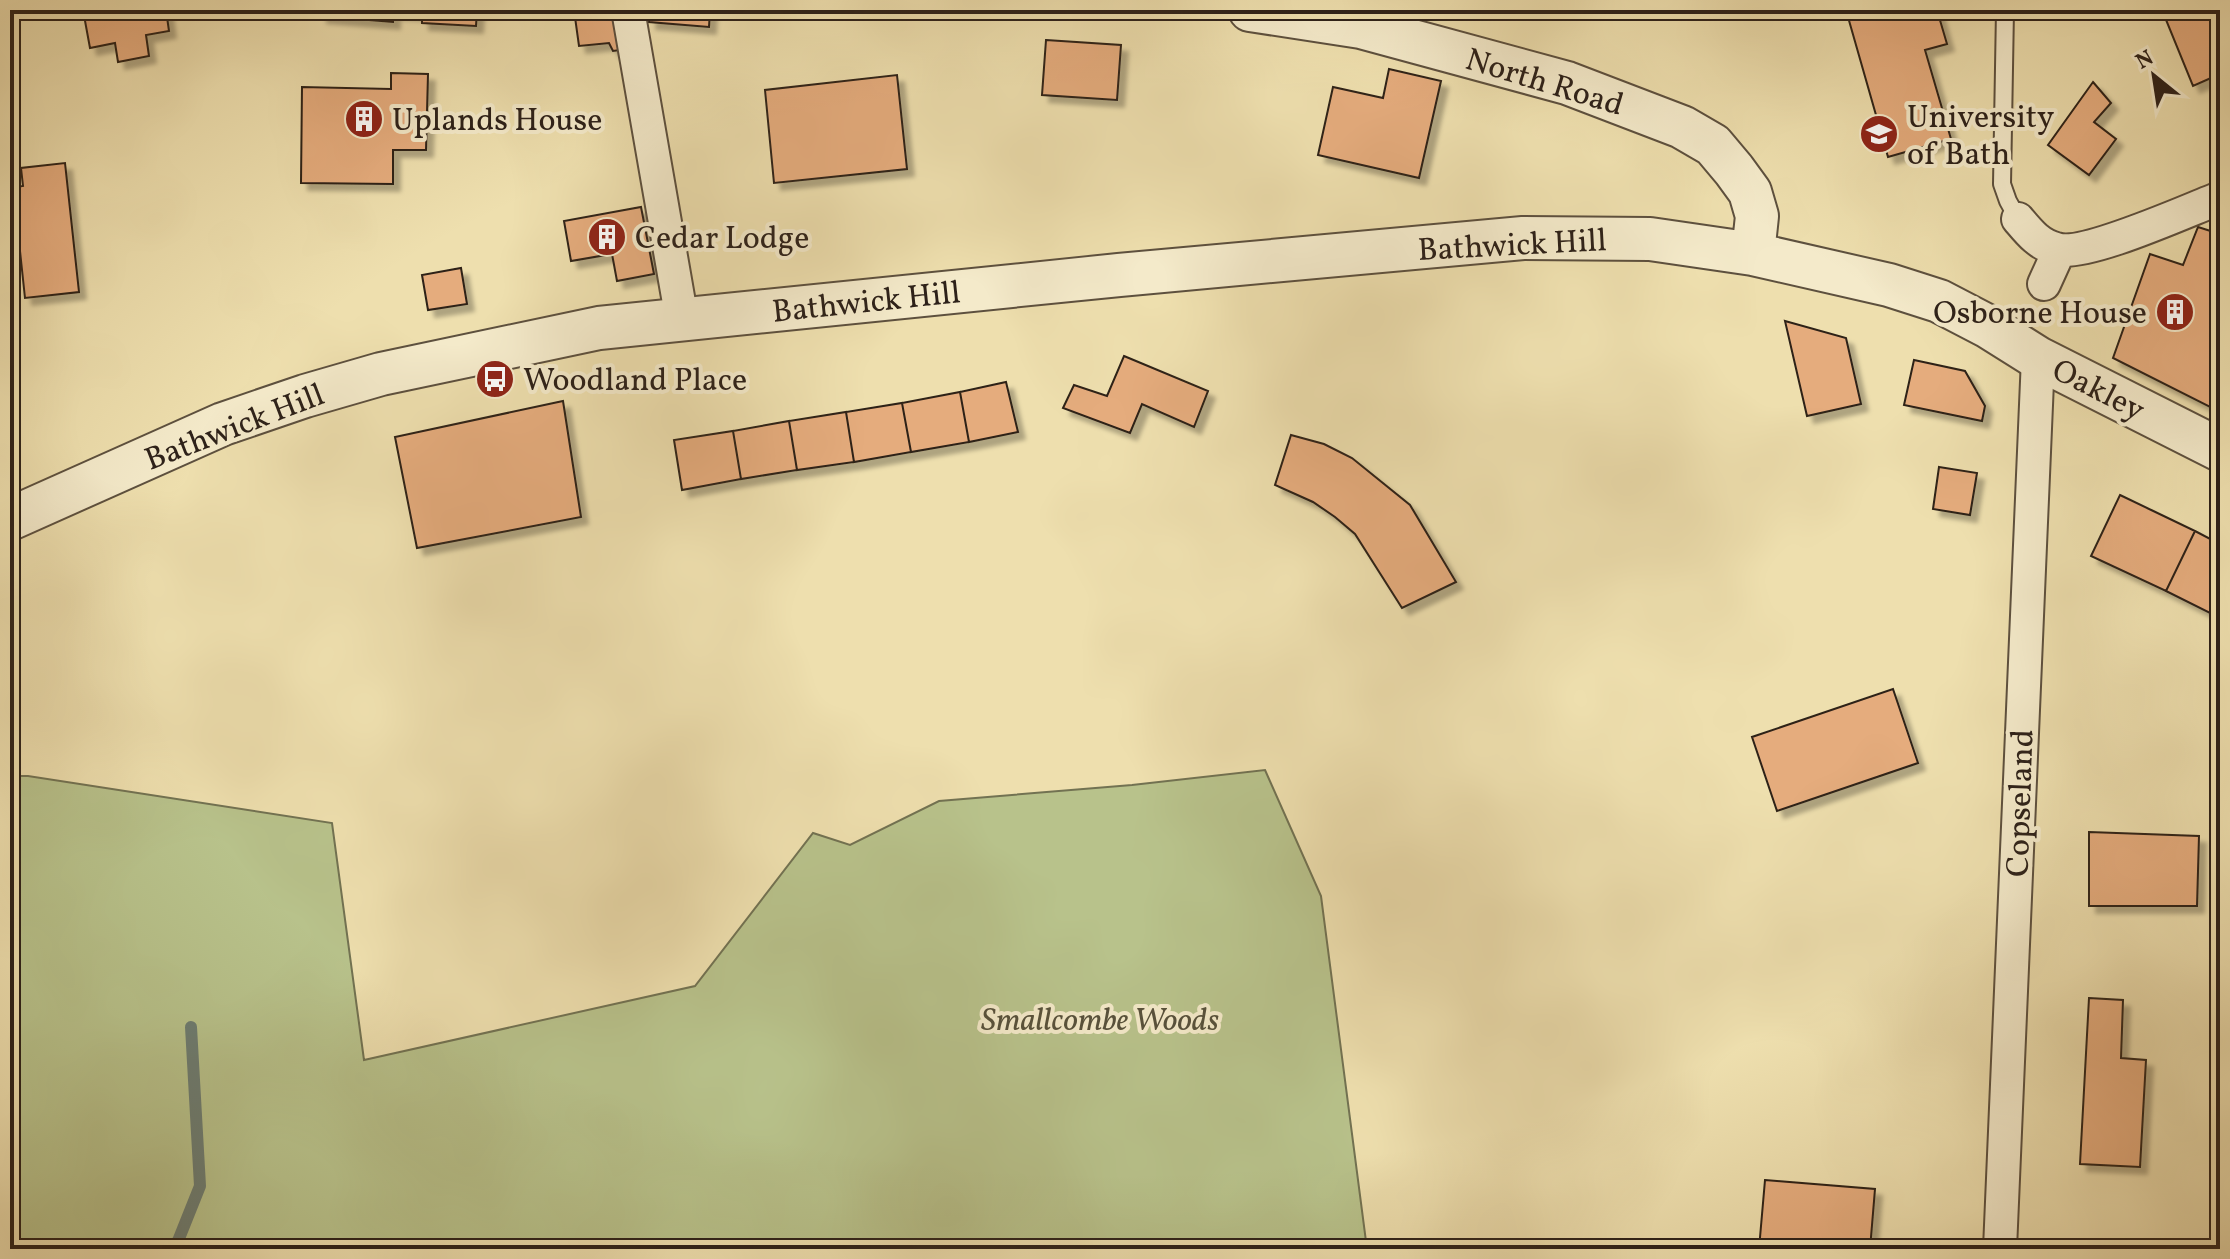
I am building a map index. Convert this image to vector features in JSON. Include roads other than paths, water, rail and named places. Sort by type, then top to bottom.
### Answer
[{"type":"street","points":[[628,10],[682,320]]},
{"type":"street","name":"North Road","points":[[1250,10],[1361,27],[1567,83],[1682,127],[1713,145],[1750,192],[1757,216],[1753,254]]},
{"type":"street","points":[[2018,219],[2038,242],[2059,251],[2093,247],[2220,198]]},
{"type":"street","name":"Bathwick Hill","points":[[10,519],[223,424],[305,396],[395,371],[599,328],[1523,238],[1650,239],[1753,254]]},
{"type":"street","points":[[2044,284],[2059,251]]},
{"type":"street","name":"Oakley","points":[[1753,254],[1889,285],[1939,301],[2038,358],[2220,450]]},
{"type":"street","name":"Copseland","points":[[2000,1249],[2038,358]]},
{"type":"lane","points":[[2005,10],[2002,184],[2018,219]]},
{"type":"waterway","points":[[169,1249],[178,1241],[200,1186],[191,1027]]},
{"type":"place","name":"Uplands House","points":[[364,119]]},
{"type":"place","name":"University of Bath","points":[[1879,134]]},
{"type":"place","name":"Cedar Lodge","points":[[607,237]]},
{"type":"place","name":"Osborne House","points":[[2175,312]]},
{"type":"place","name":"Woodland Place","points":[[495,379]]},
{"type":"park label","name":"Smallcombe Woods","points":[[1100,1019]]}]
